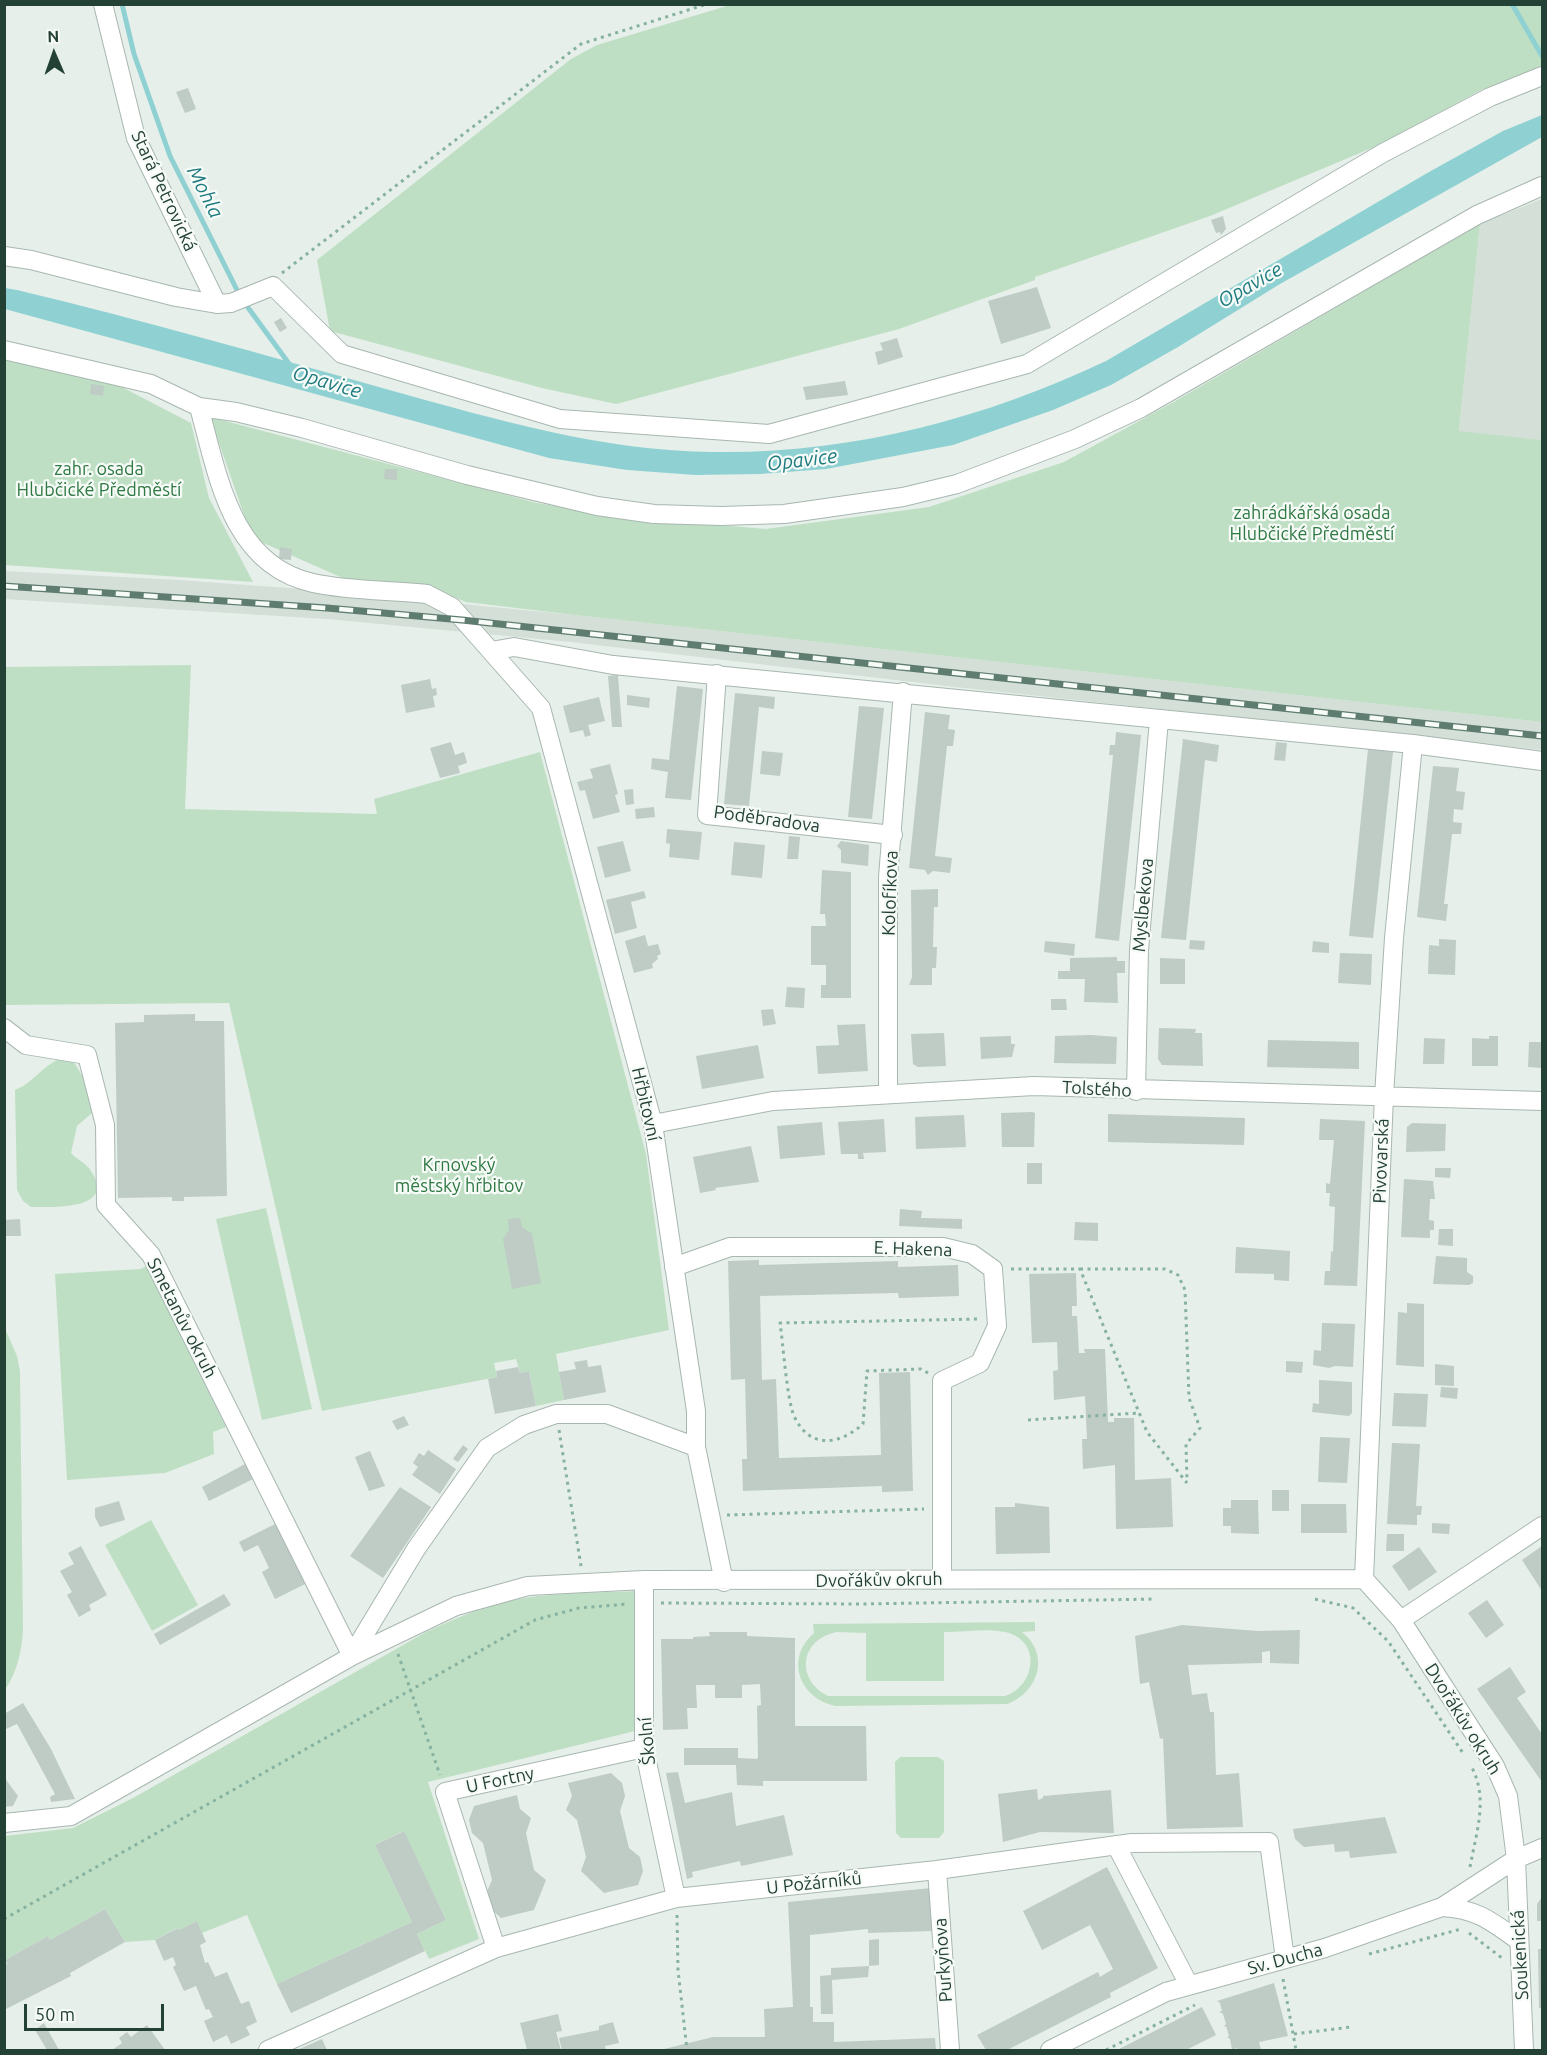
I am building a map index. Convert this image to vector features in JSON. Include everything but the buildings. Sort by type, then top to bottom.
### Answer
[{"type":"street","name":"Stará Petrovická","points":[[103,4],[136,138],[224,303]]},
{"type":"street","points":[[4,256],[31,260],[176,297],[224,303],[266,288],[342,354],[560,419],[769,434],[1027,364],[1383,153],[1490,97],[1542,76]]},
{"type":"street","points":[[4,350],[151,384],[199,407],[236,412],[302,428],[468,475],[597,506],[654,514],[722,516],[784,514],[903,497],[957,484],[1075,439],[1141,408],[1466,221],[1542,186]]},
{"type":"street","name":"Hřbitovní","points":[[199,407],[222,491],[242,534],[261,557],[285,573],[315,584],[427,594],[438,597],[452,607],[541,708],[653,1124],[696,1411],[696,1447],[724,1582]]},
{"type":"street","points":[[492,651],[514,647],[614,665],[1413,744],[1542,761]]},
{"type":"street","name":"Poděbradova","points":[[717,674],[707,815],[893,835]]},
{"type":"street","name":"Kolofíkova","points":[[888,1094],[888,877],[903,692]]},
{"type":"street","name":"Myslbekova","points":[[1136,1091],[1139,950],[1159,720]]},
{"type":"street","name":"Pivovarská","points":[[1364,1579],[1384,1096],[1394,938],[1413,744]]},
{"type":"street","name":"Smetanův okruh","points":[[4,1028],[26,1045],[87,1055],[105,1125],[106,1205],[151,1255],[351,1656]]},
{"type":"street","name":"Tolstého","points":[[653,1124],[773,1101],[1035,1086],[1136,1091],[1542,1101]]},
{"type":"street","name":"E. Hakena","points":[[674,1267],[730,1247],[943,1247],[972,1254],[993,1269]]},
{"type":"street","points":[[942,1578],[942,1381],[980,1363],[998,1326],[993,1269]]},
{"type":"street","points":[[4,1824],[71,1816],[351,1656],[416,1549],[487,1448],[524,1425],[556,1414],[607,1414],[696,1447]]},
{"type":"street","points":[[1401,1620],[1542,1526]]},
{"type":"street","name":"Dvořákův okruh","points":[[351,1656],[456,1606],[528,1586],[644,1581],[724,1582],[942,1578],[1364,1579],[1401,1620],[1494,1766],[1508,1796],[1516,1859]]},
{"type":"street","name":"Školní","points":[[644,1581],[644,1748],[676,1898]]},
{"type":"street","name":"U Fortny","points":[[496,1948],[445,1792],[644,1748]]},
{"type":"street","name":"U Požárníků","points":[[268,2050],[496,1948],[676,1898],[937,1870],[1116,1845],[1269,1842],[1289,1967]]},
{"type":"street","points":[[1116,1845],[1189,1985]]},
{"type":"street","name":"Sv. Ducha","points":[[1050,2050],[1166,1992],[1189,1985],[1289,1967],[1325,1948],[1442,1906],[1516,1859],[1542,1848]]},
{"type":"street","name":"Soukenická","points":[[1516,1859],[1524,2050]]},
{"type":"street","name":"Purkyňova","points":[[937,1870],[950,2050]]},
{"type":"street","points":[[1442,1906],[1465,1908],[1481,1914],[1519,1941]]},
{"type":"path","points":[[266,288],[284,270],[581,44],[707,4]]},
{"type":"path","points":[[993,1269],[1080,1269],[1165,1269],[1178,1275],[1185,1290],[1189,1398],[1200,1428],[1186,1444],[1188,1483],[1147,1432],[1080,1269]]},
{"type":"path","points":[[942,1381],[921,1369],[867,1371],[863,1424],[847,1438],[830,1443],[807,1432],[794,1415],[780,1323],[997,1318]]},
{"type":"path","points":[[1029,1420],[1139,1413]]},
{"type":"path","points":[[556,1414],[584,1583]]},
{"type":"path","points":[[710,1516],[942,1508]]},
{"type":"path","points":[[1310,1597],[1353,1608],[1388,1641],[1463,1754]]},
{"type":"path","points":[[4,1918],[535,1620],[579,1608],[644,1603],[862,1604],[1156,1599]]},
{"type":"path","points":[[392,1635],[445,1792]]},
{"type":"path","points":[[1469,1870],[1482,1805],[1479,1780],[1470,1764]]},
{"type":"path","points":[[676,1898],[678,1970],[687,2050]]},
{"type":"path","points":[[1363,1956],[1463,1929],[1506,1960]]},
{"type":"path","points":[[1289,1967],[1283,1977],[1296,2050]]},
{"type":"path","points":[[1272,1980],[1283,1977]]},
{"type":"path","points":[[1106,2050],[1197,2004]]},
{"type":"path","points":[[1294,2034],[1351,2027]]},
{"type":"shaded area","points":[[1542,199],[1542,440],[1459,432],[1480,224]]},
{"type":"shaded area","points":[[4,571],[329,591],[575,615],[1542,722],[1542,750],[955,687],[571,642],[327,619],[5,599]]},
{"type":"green space","points":[[730,5],[1542,5],[1542,67],[1481,90],[1379,145],[1210,216],[1035,277],[1035,280],[899,329],[616,404],[542,388],[330,331],[317,260],[571,59],[597,45]]},
{"type":"green space","name":"zahrádkářská osada Hlubčické Předměstí","points":[[1480,224],[1459,431],[1542,440],[1542,722],[466,602],[428,587],[345,579],[252,538],[210,417],[537,503],[626,517],[766,529],[929,507],[1064,462],[1172,403]]},
{"type":"green space","name":"zahr. osada Hlubčické Předměstí","points":[[4,359],[118,385],[191,423],[209,498],[253,582],[5,565]]},
{"type":"green space","name":"Krnovský městský hřbitov","points":[[191,665],[185,809],[377,814],[374,799],[540,752],[646,1154],[669,1330],[556,1354],[564,1400],[536,1406],[529,1371],[520,1373],[516,1359],[494,1363],[497,1377],[322,1411],[229,1003],[5,1005],[4,667]]},
{"type":"green space","points":[[63,1058],[71,1059],[76,1065],[90,1098],[92,1113],[77,1126],[71,1153],[89,1168],[96,1182],[96,1192],[90,1199],[80,1204],[31,1207],[23,1201],[17,1190],[15,1090],[28,1083],[50,1064]]},
{"type":"green space","points":[[266,1208],[312,1409],[262,1420],[216,1219]]},
{"type":"green space","points":[[146,1266],[226,1427],[213,1432],[214,1454],[165,1473],[67,1480],[55,1274],[141,1269]]},
{"type":"green space","points":[[4,1326],[17,1356],[20,1371],[23,1629],[18,1661],[5,1690]]},
{"type":"green space","points":[[151,1520],[198,1605],[152,1631],[105,1545]]},
{"type":"green space","points":[[637,1591],[639,1730],[428,1782],[479,1939],[429,1959],[417,1934],[446,1920],[403,1831],[375,1845],[412,1922],[277,1984],[247,1915],[202,1933],[197,1921],[179,1930],[177,1928],[155,1940],[125,1942],[105,1909],[50,1940],[48,1936],[5,1960],[5,1836],[73,1828],[133,1798],[426,1632],[474,1611],[504,1602],[537,1596]]},
{"type":"green space","points":[[1035,1622],[1035,1631],[1022,1632],[1031,1641],[1036,1651],[1037,1672],[1026,1691],[1018,1699],[1007,1704],[836,1706],[823,1702],[813,1695],[805,1687],[800,1677],[798,1666],[800,1654],[805,1643],[814,1633],[813,1624]],"holes":[[[975,1630],[1005,1632],[1017,1637],[1025,1644],[1029,1653],[1028,1673],[1023,1683],[1015,1691],[1005,1696],[828,1696],[817,1689],[810,1680],[806,1660],[815,1643],[837,1632],[866,1633],[866,1681],[944,1681],[944,1632]]]},
{"type":"green space","points":[[900,1757],[938,1757],[944,1761],[944,1832],[939,1838],[901,1838],[896,1833],[895,1762]]},
{"type":"water","name":"Opavice","points":[[1542,115],[1542,137],[1280,284],[1111,385],[1053,410],[953,445],[826,469],[760,474],[695,475],[627,470],[549,458],[5,309],[5,288],[17,290],[158,326],[472,413],[591,440],[673,450],[714,452],[815,447],[915,429],[964,416],[1060,382],[1106,361],[1429,172],[1503,131]]},
{"type":"waterway","name":"Mohla","points":[[122,4],[134,54],[170,156],[241,298],[290,365]]},
{"type":"waterway","points":[[1512,4],[1542,56]]},
{"type":"railway","points":[[4,586],[327,608],[462,620],[1542,736]]}]
